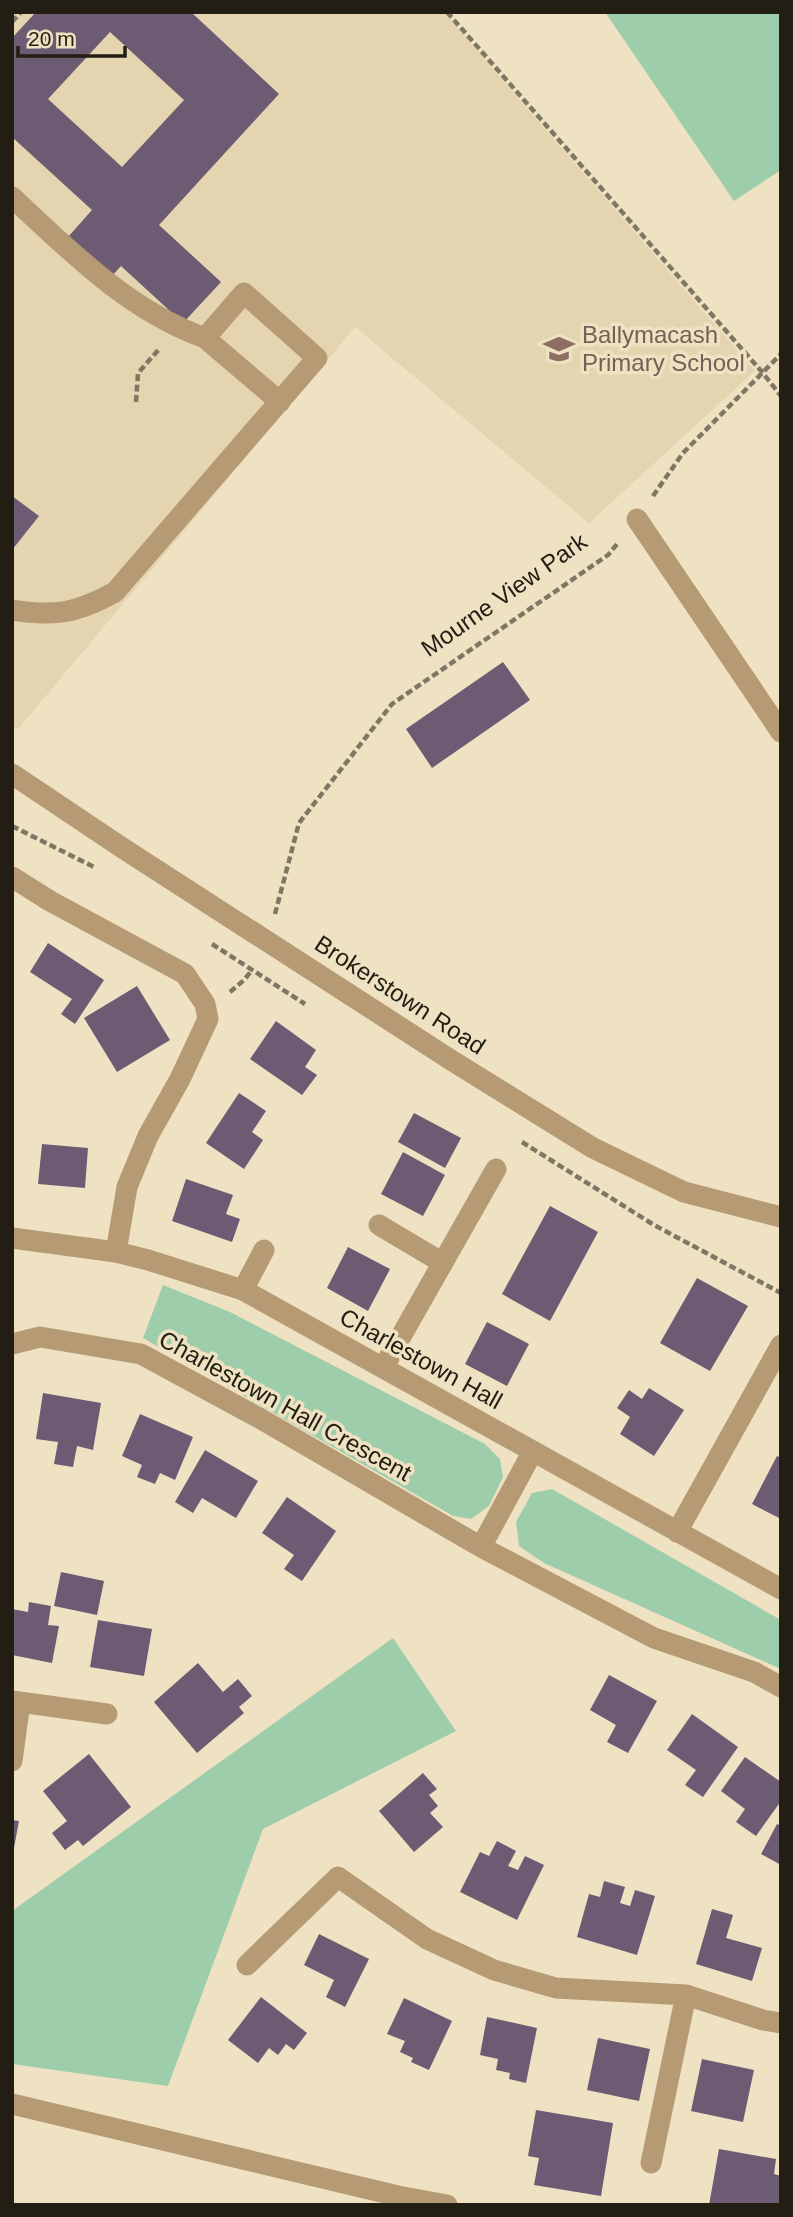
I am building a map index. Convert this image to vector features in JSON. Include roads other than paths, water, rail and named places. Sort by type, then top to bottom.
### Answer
[{"type":"street","points":[[12,197],[93,272],[141,307],[177,328],[205,338],[280,402]]},
{"type":"street","points":[[12,610],[47,614],[87,607],[116,592],[317,358],[244,293],[205,338]]},
{"type":"street","points":[[637,519],[781,732]]},
{"type":"street","name":"Brokerstown Road","points":[[12,774],[451,1060],[593,1149],[684,1192],[781,1217]]},
{"type":"street","points":[[12,877],[50,901],[185,974],[205,1004],[208,1019],[180,1079],[148,1136],[127,1188],[116,1252]]},
{"type":"street","points":[[383,1368],[496,1169]]},
{"type":"street","points":[[379,1225],[443,1263]]},
{"type":"street","name":"Charlestown Hall","points":[[12,1238],[116,1252],[243,1290],[781,1589]]},
{"type":"street","points":[[243,1290],[264,1250]]},
{"type":"street","name":"Charlestown Hall Crescent","points":[[12,1343],[40,1337],[141,1354],[261,1419],[481,1548],[654,1638],[754,1672],[781,1687]]},
{"type":"street","points":[[677,1532],[781,1345]]},
{"type":"street","points":[[481,1548],[533,1451]]},
{"type":"street","points":[[12,1761],[16,1701],[107,1714]]},
{"type":"street","points":[[247,1965],[338,1877],[427,1939],[494,1970],[556,1988],[687,1995],[781,2023]]},
{"type":"street","points":[[651,2163],[687,1995]]},
{"type":"street","points":[[12,2104],[398,2196],[447,2205]]},
{"type":"place","name":"Ballymacash Primary School","points":[[559,349]]}]
